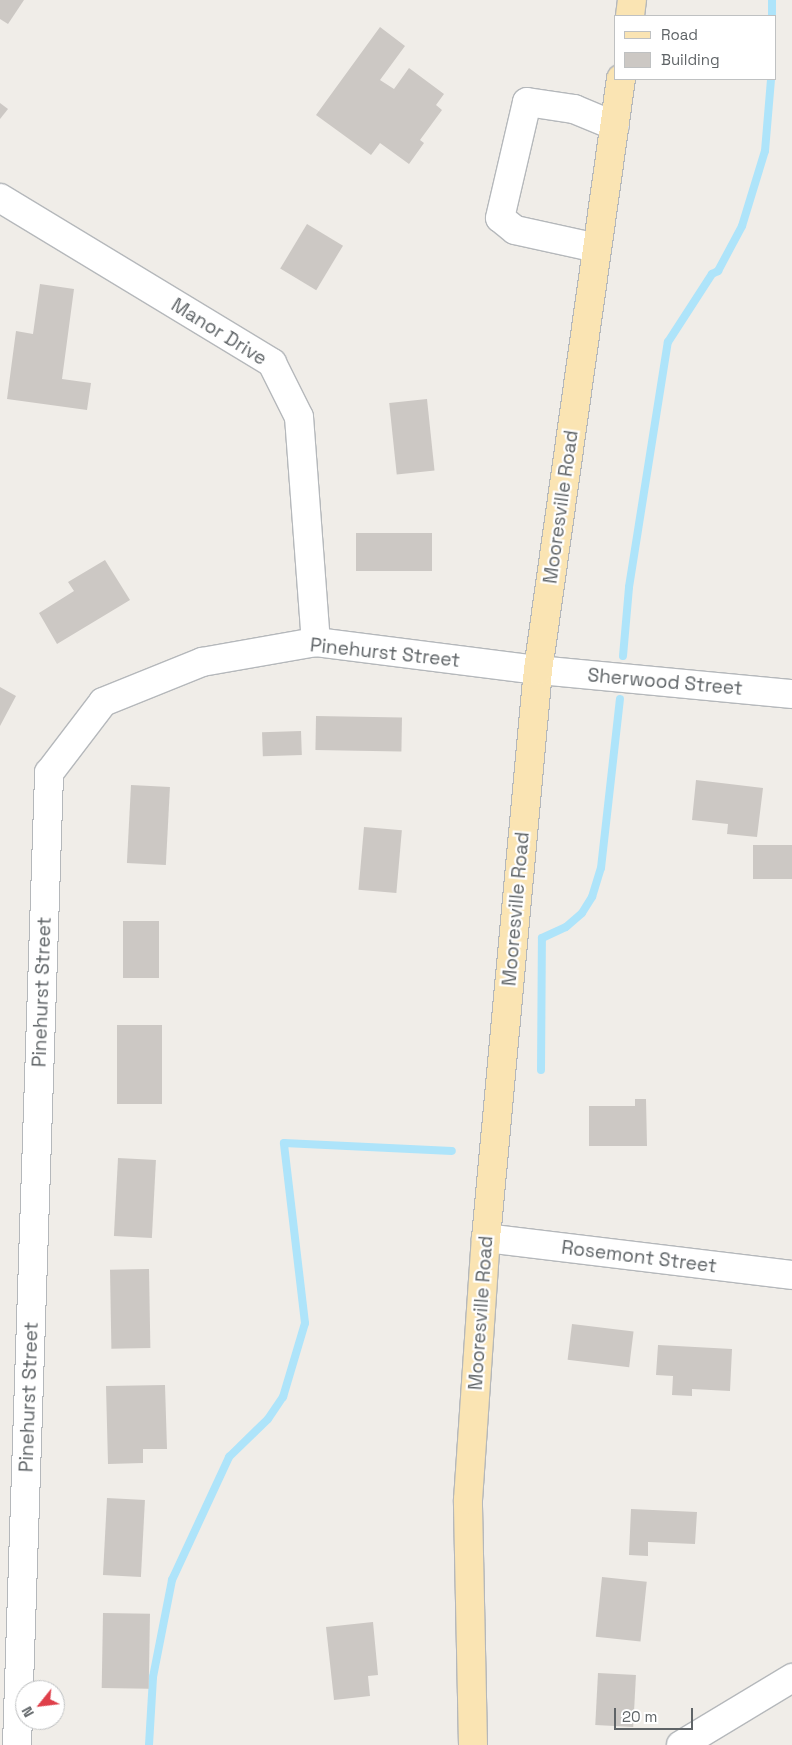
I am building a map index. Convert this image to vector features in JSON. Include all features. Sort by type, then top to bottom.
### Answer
[{"type":"main road","points":[[630,15],[632,0]]},
{"type":"main road","name":"Mooresville Road","points":[[473,1745],[468,1500],[486,1238],[538,670],[621,80]]},
{"type":"street","points":[[597,248],[515,230],[500,218],[527,102],[574,109],[614,126]]},
{"type":"street","name":"Manor Drive","points":[[0,198],[272,363],[298,417],[316,642]]},
{"type":"street","name":"Pinehurst Street","points":[[17,1745],[50,773],[103,702],[202,662],[316,642],[538,670]]},
{"type":"street","name":"Sherwood Street","points":[[538,670],[792,694]]},
{"type":"street","name":"Rosemont Street","points":[[486,1238],[792,1275]]},
{"type":"street","points":[[680,1745],[705,1738],[792,1678]]},
{"type":"building","points":[[0,0],[24,0],[8,24],[0,19]]},
{"type":"building","points":[[380,27],[405,46],[380,80],[394,89],[409,68],[444,94],[436,105],[442,110],[420,140],[424,143],[409,164],[380,143],[371,155],[316,115]]},
{"type":"building","points":[[0,103],[8,109],[0,119]]},
{"type":"building","points":[[307,224],[343,246],[316,290],[280,269]]},
{"type":"building","points":[[40,284],[74,289],[62,379],[91,383],[87,410],[7,399],[16,331],[33,334]]},
{"type":"building","points":[[427,399],[435,471],[397,475],[389,403]]},
{"type":"building","points":[[356,533],[432,533],[432,571],[356,571]]},
{"type":"building","points":[[105,560],[130,600],[57,644],[39,613],[74,591],[68,582]]},
{"type":"building","points":[[0,687],[16,696],[0,726]]},
{"type":"building","points":[[316,716],[402,718],[401,751],[315,750]]},
{"type":"building","points":[[301,731],[302,755],[263,756],[262,732]]},
{"type":"building","points":[[696,780],[763,788],[757,837],[727,834],[728,824],[692,820]]},
{"type":"building","points":[[131,785],[170,787],[166,865],[127,863]]},
{"type":"building","points":[[364,827],[402,830],[396,893],[359,890]]},
{"type":"building","points":[[753,845],[792,845],[792,879],[753,879]]},
{"type":"building","points":[[123,921],[159,921],[159,978],[123,978]]},
{"type":"building","points":[[117,1025],[162,1025],[162,1104],[117,1104]]},
{"type":"building","points":[[635,1099],[646,1099],[647,1146],[589,1146],[589,1106],[635,1106]]},
{"type":"building","points":[[118,1158],[156,1160],[152,1238],[114,1236]]},
{"type":"building","points":[[149,1269],[150,1348],[111,1349],[110,1270]]},
{"type":"building","points":[[572,1324],[634,1332],[629,1367],[568,1360]]},
{"type":"building","points":[[658,1345],[732,1349],[730,1391],[692,1389],[692,1396],[672,1395],[673,1376],[656,1375]]},
{"type":"building","points":[[165,1385],[167,1449],[143,1449],[143,1463],[108,1464],[106,1386]]},
{"type":"building","points":[[107,1498],[145,1500],[141,1577],[103,1575]]},
{"type":"building","points":[[631,1509],[697,1512],[695,1544],[648,1542],[648,1556],[629,1555]]},
{"type":"building","points":[[602,1577],[647,1582],[640,1641],[596,1637]]},
{"type":"building","points":[[103,1613],[150,1614],[149,1689],[102,1688]]},
{"type":"building","points":[[373,1622],[378,1675],[368,1676],[370,1696],[334,1700],[326,1627]]},
{"type":"building","points":[[598,1673],[636,1675],[633,1727],[595,1725]]},
{"type":"waterway","points":[[772,0],[772,15]]},
{"type":"waterway","points":[[623,656],[629,587],[668,342],[712,274],[718,271],[742,226],[765,151],[771,80]]},
{"type":"waterway","points":[[541,1070],[542,938],[566,927],[582,913],[592,897],[601,868],[620,699]]},
{"type":"waterway","points":[[149,1745],[153,1677],[172,1580],[229,1457],[268,1419],[283,1397],[305,1323],[284,1143],[452,1151]]}]
